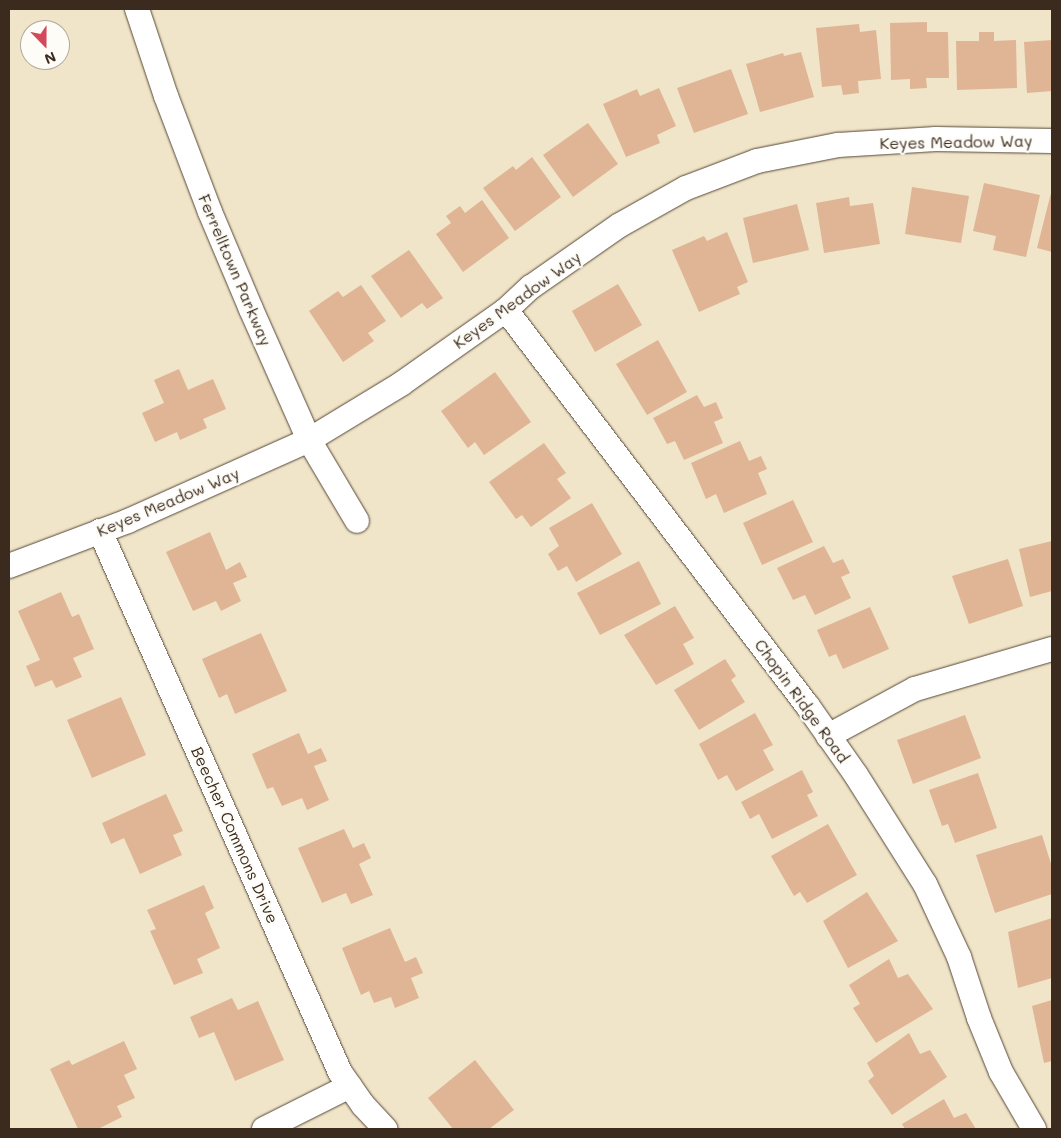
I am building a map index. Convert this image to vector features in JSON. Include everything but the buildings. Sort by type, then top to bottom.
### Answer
[{"type":"street","name":"Ferrelltown Parkway","points":[[137,9],[163,88],[210,212],[308,440],[357,521]]},
{"type":"street","name":"Keyes Meadow Way","points":[[9,566],[100,531],[227,478],[308,440],[400,384],[506,310],[531,287],[620,225],[686,188],[757,161],[838,145],[936,139],[1052,141]]},
{"type":"street","name":"Chopin Ridge Road","points":[[506,310],[828,736],[925,884],[959,957],[979,1018],[1001,1072],[1034,1129]]},
{"type":"street","name":"Beecher Commons Drive","points":[[100,531],[340,1072],[363,1105],[385,1129]]},
{"type":"street","points":[[828,736],[915,689],[1052,648]]},
{"type":"street","points":[[264,1129],[350,1086]]}]
